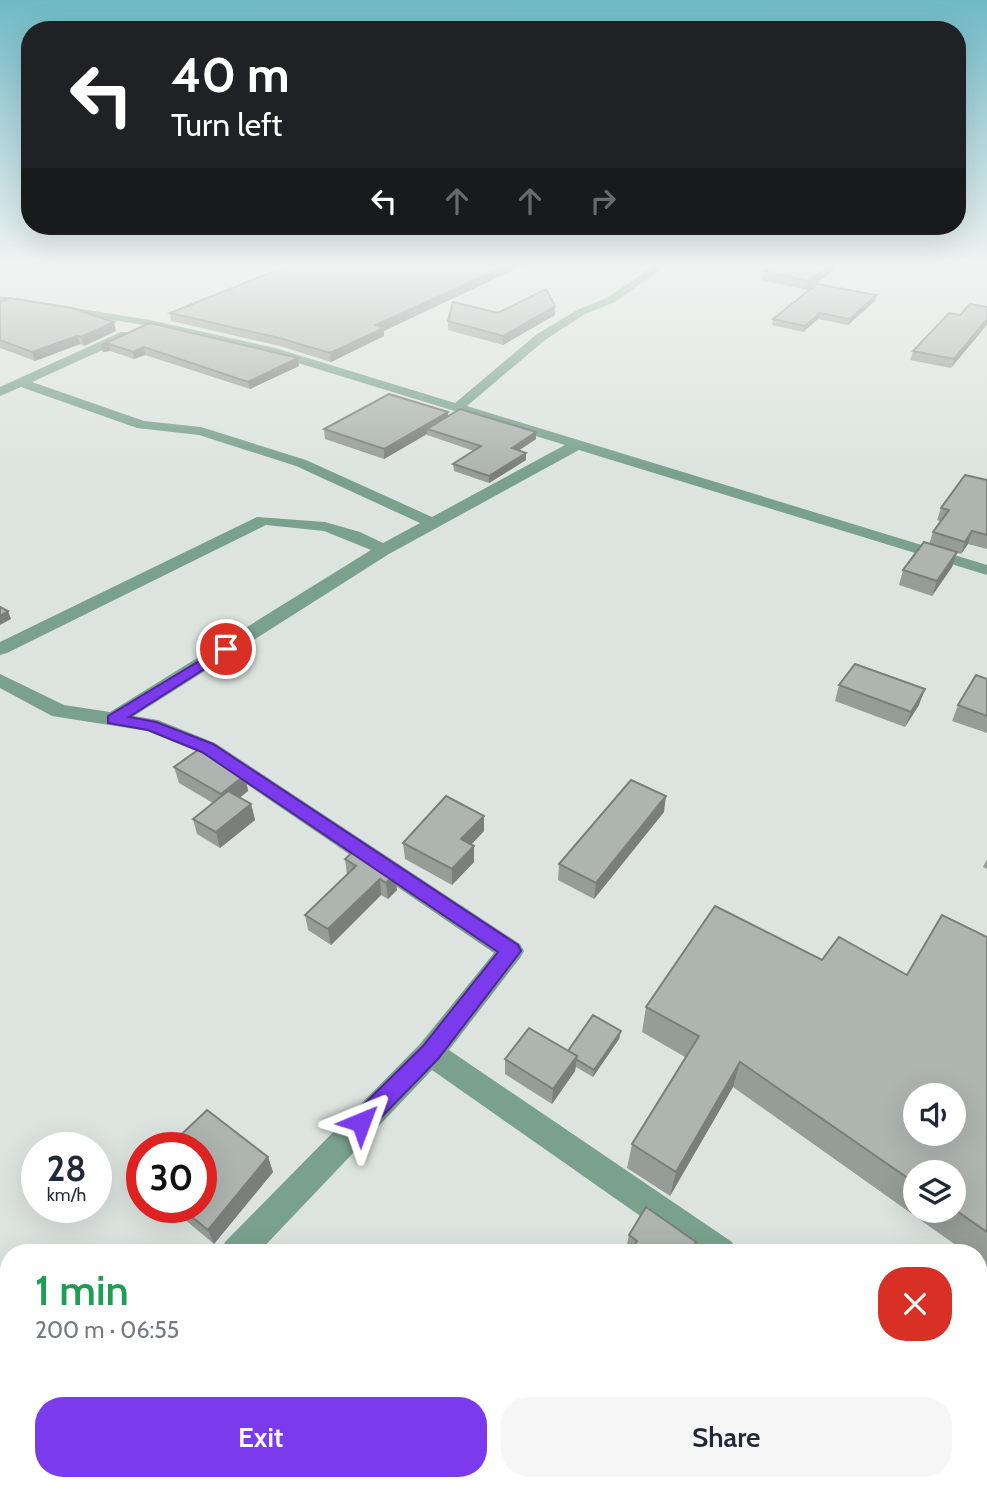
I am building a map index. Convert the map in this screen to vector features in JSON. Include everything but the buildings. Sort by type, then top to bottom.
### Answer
[{"type":"street","points":[[0,393],[134,332]]},
{"type":"street","points":[[184,332],[275,352],[987,570]]},
{"type":"street","points":[[457,408],[550,332]]},
{"type":"street","points":[[21,383],[142,425],[201,430],[301,463],[433,523]]},
{"type":"street","points":[[114,719],[383,550],[577,445]]},
{"type":"street","points":[[0,649],[263,520],[310,521],[370,542],[383,550]]},
{"type":"street","points":[[0,680],[59,711],[150,725],[208,748],[511,951],[430,1053],[245,1244]]},
{"type":"street","points":[[430,1053],[708,1244]]},
{"type":"route","points":[[226,649],[114,719],[150,725],[208,748],[511,951],[430,1053],[361,1122]]}]
